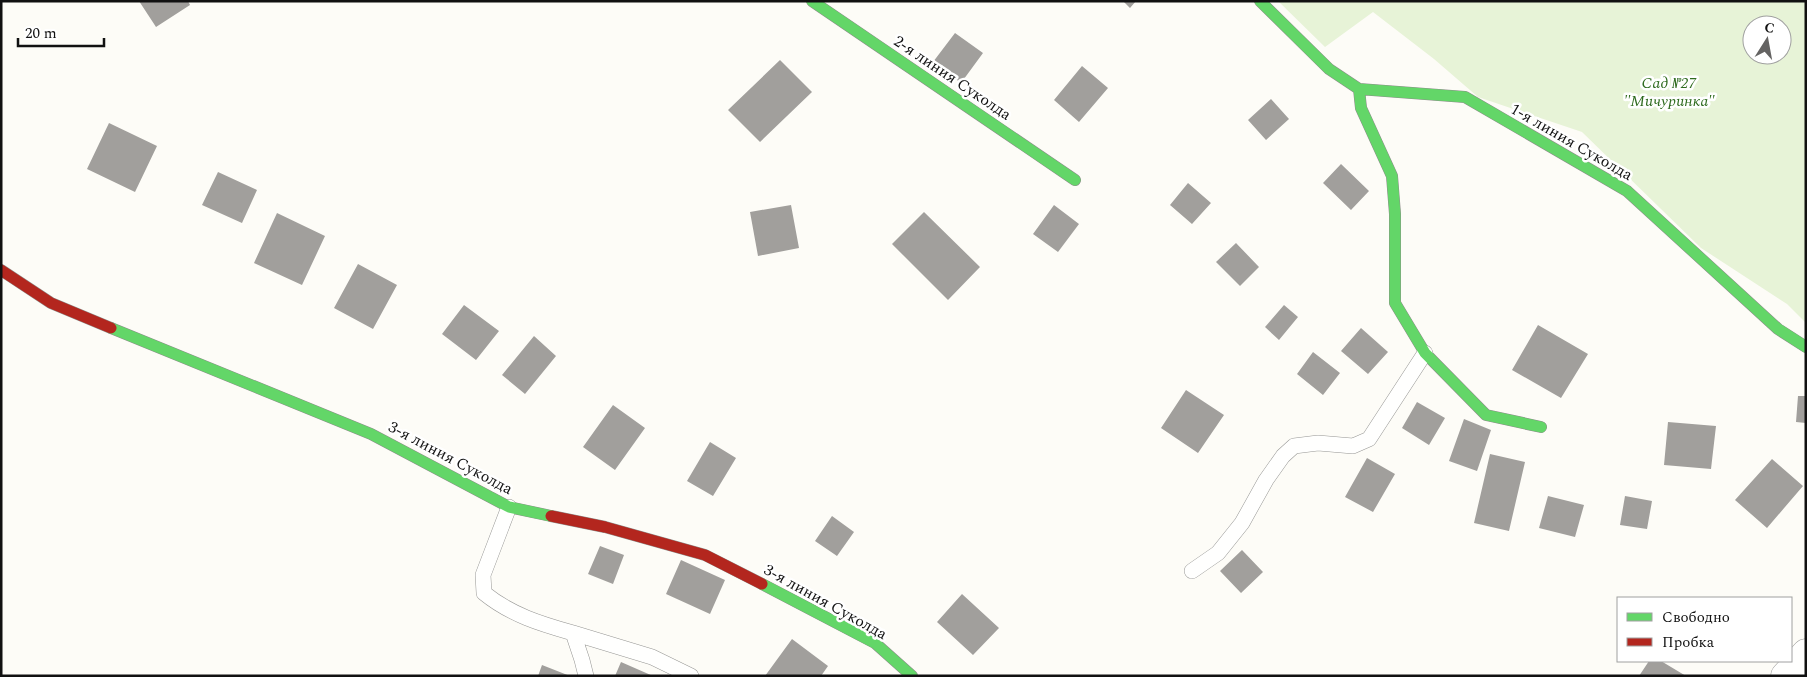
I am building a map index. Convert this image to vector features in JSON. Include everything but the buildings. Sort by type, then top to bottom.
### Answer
[{"type":"street","name":"2-я линия Суколда","points":[[812,1],[1076,180]]},
{"type":"street","name":"1-я линия Суколда","points":[[1260,1],[1329,69],[1359,89],[1465,97],[1627,191],[1778,329],[1806,347]]},
{"type":"street","points":[[1359,89],[1361,108],[1392,176],[1395,214],[1394,302],[1426,353],[1486,415],[1541,427]]},
{"type":"street","name":"3-я линия Суколда","points":[[1,270],[51,303],[371,434],[509,507],[605,527],[705,555],[875,644],[912,676]]},
{"type":"street","points":[[1785,676],[1806,653]]},
{"type":"lane","points":[[1192,571],[1218,553],[1242,523],[1266,480],[1283,456],[1294,446],[1318,443],[1353,446],[1369,439],[1426,353]]},
{"type":"lane","points":[[509,507],[483,575],[484,593],[499,605],[539,623],[652,657],[692,676]]},
{"type":"lane","points":[[573,634],[586,676]]},
{"type":"green space","name":"Сад №27 \"Мичуринка\"","points":[[1278,1],[1806,1],[1806,323],[1787,304],[1701,248],[1582,132],[1478,97],[1434,59],[1373,12],[1325,47]]},
{"type":"traffic: fast","points":[[812,1],[1075,180]]},
{"type":"traffic: fast","points":[[1260,1],[1329,69],[1359,89],[1465,97],[1627,191],[1778,329],[1806,347]]},
{"type":"traffic: fast","points":[[1359,89],[1361,108],[1392,176],[1395,214],[1395,303],[1425,353],[1486,415],[1541,427]]},
{"type":"traffic: fast","points":[[111,328],[371,434],[509,507],[551,516]]},
{"type":"traffic: fast","points":[[762,584],[875,643],[912,676]]},
{"type":"traffic: jam","points":[[1,270],[51,303],[111,328]]},
{"type":"traffic: jam","points":[[551,516],[605,527],[705,555],[762,584]]}]
